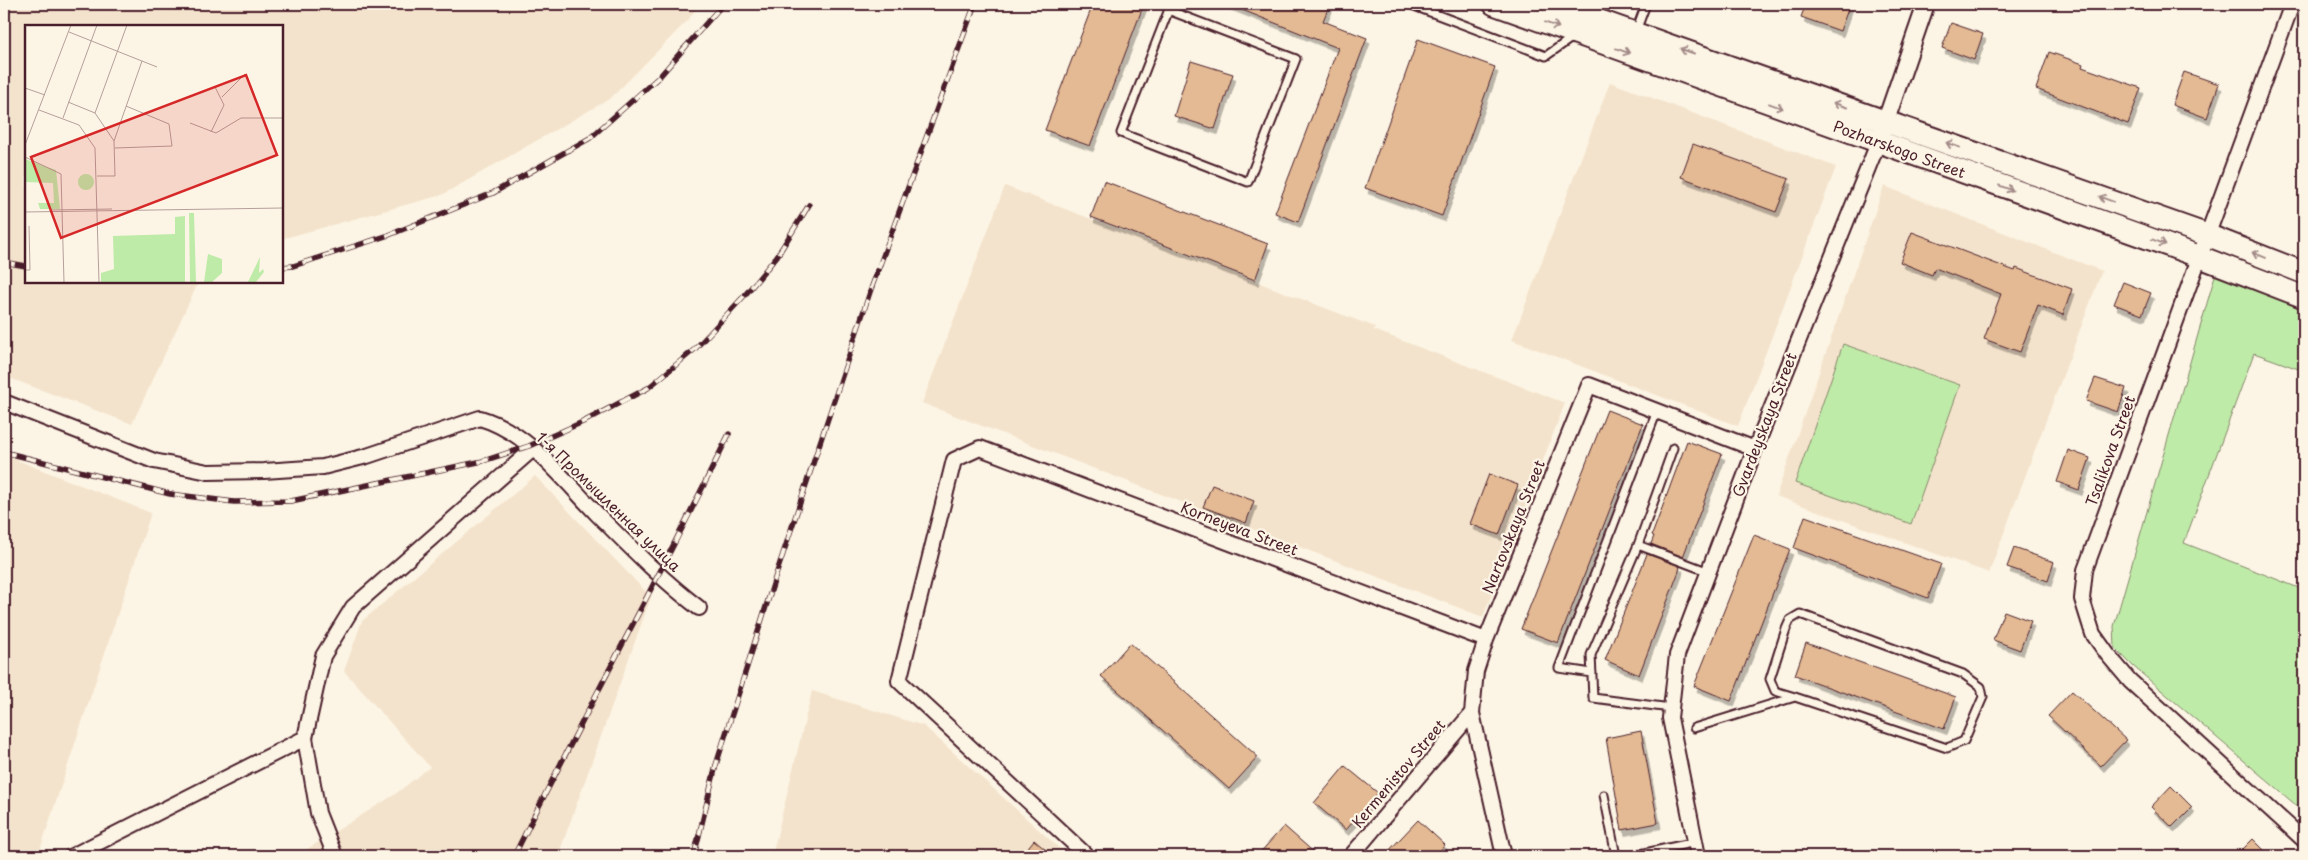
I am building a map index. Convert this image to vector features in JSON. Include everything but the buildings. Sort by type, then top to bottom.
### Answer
[{"type":"main road","name":"Pozharskogo Street","points":[[1494,4],[1583,26],[1635,33],[2207,235],[2304,273]]},
{"type":"main road","name":"Pozharskogo Street","points":[[1552,4],[1583,26],[1878,143],[2198,256],[2304,297]]},
{"type":"street","name":"Gvardeyskaya Street","points":[[1698,856],[1670,718],[1677,655],[1755,449],[1878,143],[1926,4]]},
{"type":"street","name":"Tsalikova Street","points":[[2292,4],[2198,256],[2085,570],[2082,600],[2093,634],[2130,681],[2304,840]]},
{"type":"street","name":"Nartovskaya Street","points":[[1504,856],[1472,713],[1476,671],[1486,640],[1589,384],[1755,449]]},
{"type":"street","name":"1-я Промышленная улица","points":[[4,402],[154,461],[208,472],[323,467],[366,456],[480,418],[498,424],[533,449],[637,555],[698,608]]},
{"type":"street","name":"Korneyeva Street","points":[[1087,856],[899,681],[954,460],[980,448],[1486,640]]},
{"type":"street","points":[[336,856],[318,813],[305,738],[323,656],[353,607],[533,449]]},
{"type":"street","name":"Kermenistov Street","points":[[1351,856],[1472,713]]},
{"type":"street","points":[[72,856],[305,738]]},
{"type":"lane","points":[[1409,4],[1546,56],[1583,26]]},
{"type":"lane","points":[[1635,33],[1646,4]]},
{"type":"lane","points":[[1170,7],[1296,59],[1248,182],[1121,133],[1170,7]]},
{"type":"lane","points":[[1592,674],[1559,668],[1657,411]]},
{"type":"lane","points":[[1671,708],[1593,698],[1591,655],[1638,546],[1673,448]]},
{"type":"lane","points":[[1638,546],[1708,572]]},
{"type":"lane","points":[[1694,728],[1795,697],[1948,748],[1964,741],[1983,697],[1980,687],[1963,674],[1800,614],[1790,620],[1788,624],[1770,679],[1775,691],[1795,697]]},
{"type":"lane","points":[[1604,795],[1616,856]]},
{"type":"lane","points":[[1631,856],[1696,842]]},
{"type":"shaded area","points":[[4,4],[699,4],[689,19],[611,98],[442,195],[282,239],[282,25],[25,25],[25,282],[199,282],[132,424],[4,376]]},
{"type":"shaded area","points":[[1610,82],[1836,167],[1738,426],[1512,340]]},
{"type":"shaded area","points":[[1005,186],[1375,327],[1374,330],[1565,403],[1483,617],[922,403]]},
{"type":"shaded area","points":[[1884,186],[2102,271],[1989,573],[1776,496]]},
{"type":"shaded area","points":[[4,455],[151,513],[38,856],[4,856]]},
{"type":"shaded area","points":[[535,476],[651,597],[558,856],[296,856],[394,795],[430,767],[344,671],[362,621]]},
{"type":"shaded area","points":[[812,691],[924,726],[1068,856],[772,856]]},
{"type":"green space","points":[[2216,272],[2304,305],[2304,371],[2254,353],[2184,543],[2304,590],[2304,812],[2134,667],[2115,648],[2114,626]]},
{"type":"green space","points":[[1843,344],[1960,385],[1911,524],[1795,483]]},
{"type":"railway","points":[[282,267],[293,266],[389,235],[493,193],[590,138],[660,76],[723,4]]},
{"type":"railway","points":[[694,856],[716,765],[775,578],[871,289],[975,4]]},
{"type":"railway","points":[[4,452],[170,494],[234,502],[291,501],[483,461],[529,446],[585,421],[648,388],[695,349],[745,295],[777,256],[809,205]]},
{"type":"railway","points":[[4,262],[25,266]]},
{"type":"railway","points":[[514,856],[729,434]]}]
